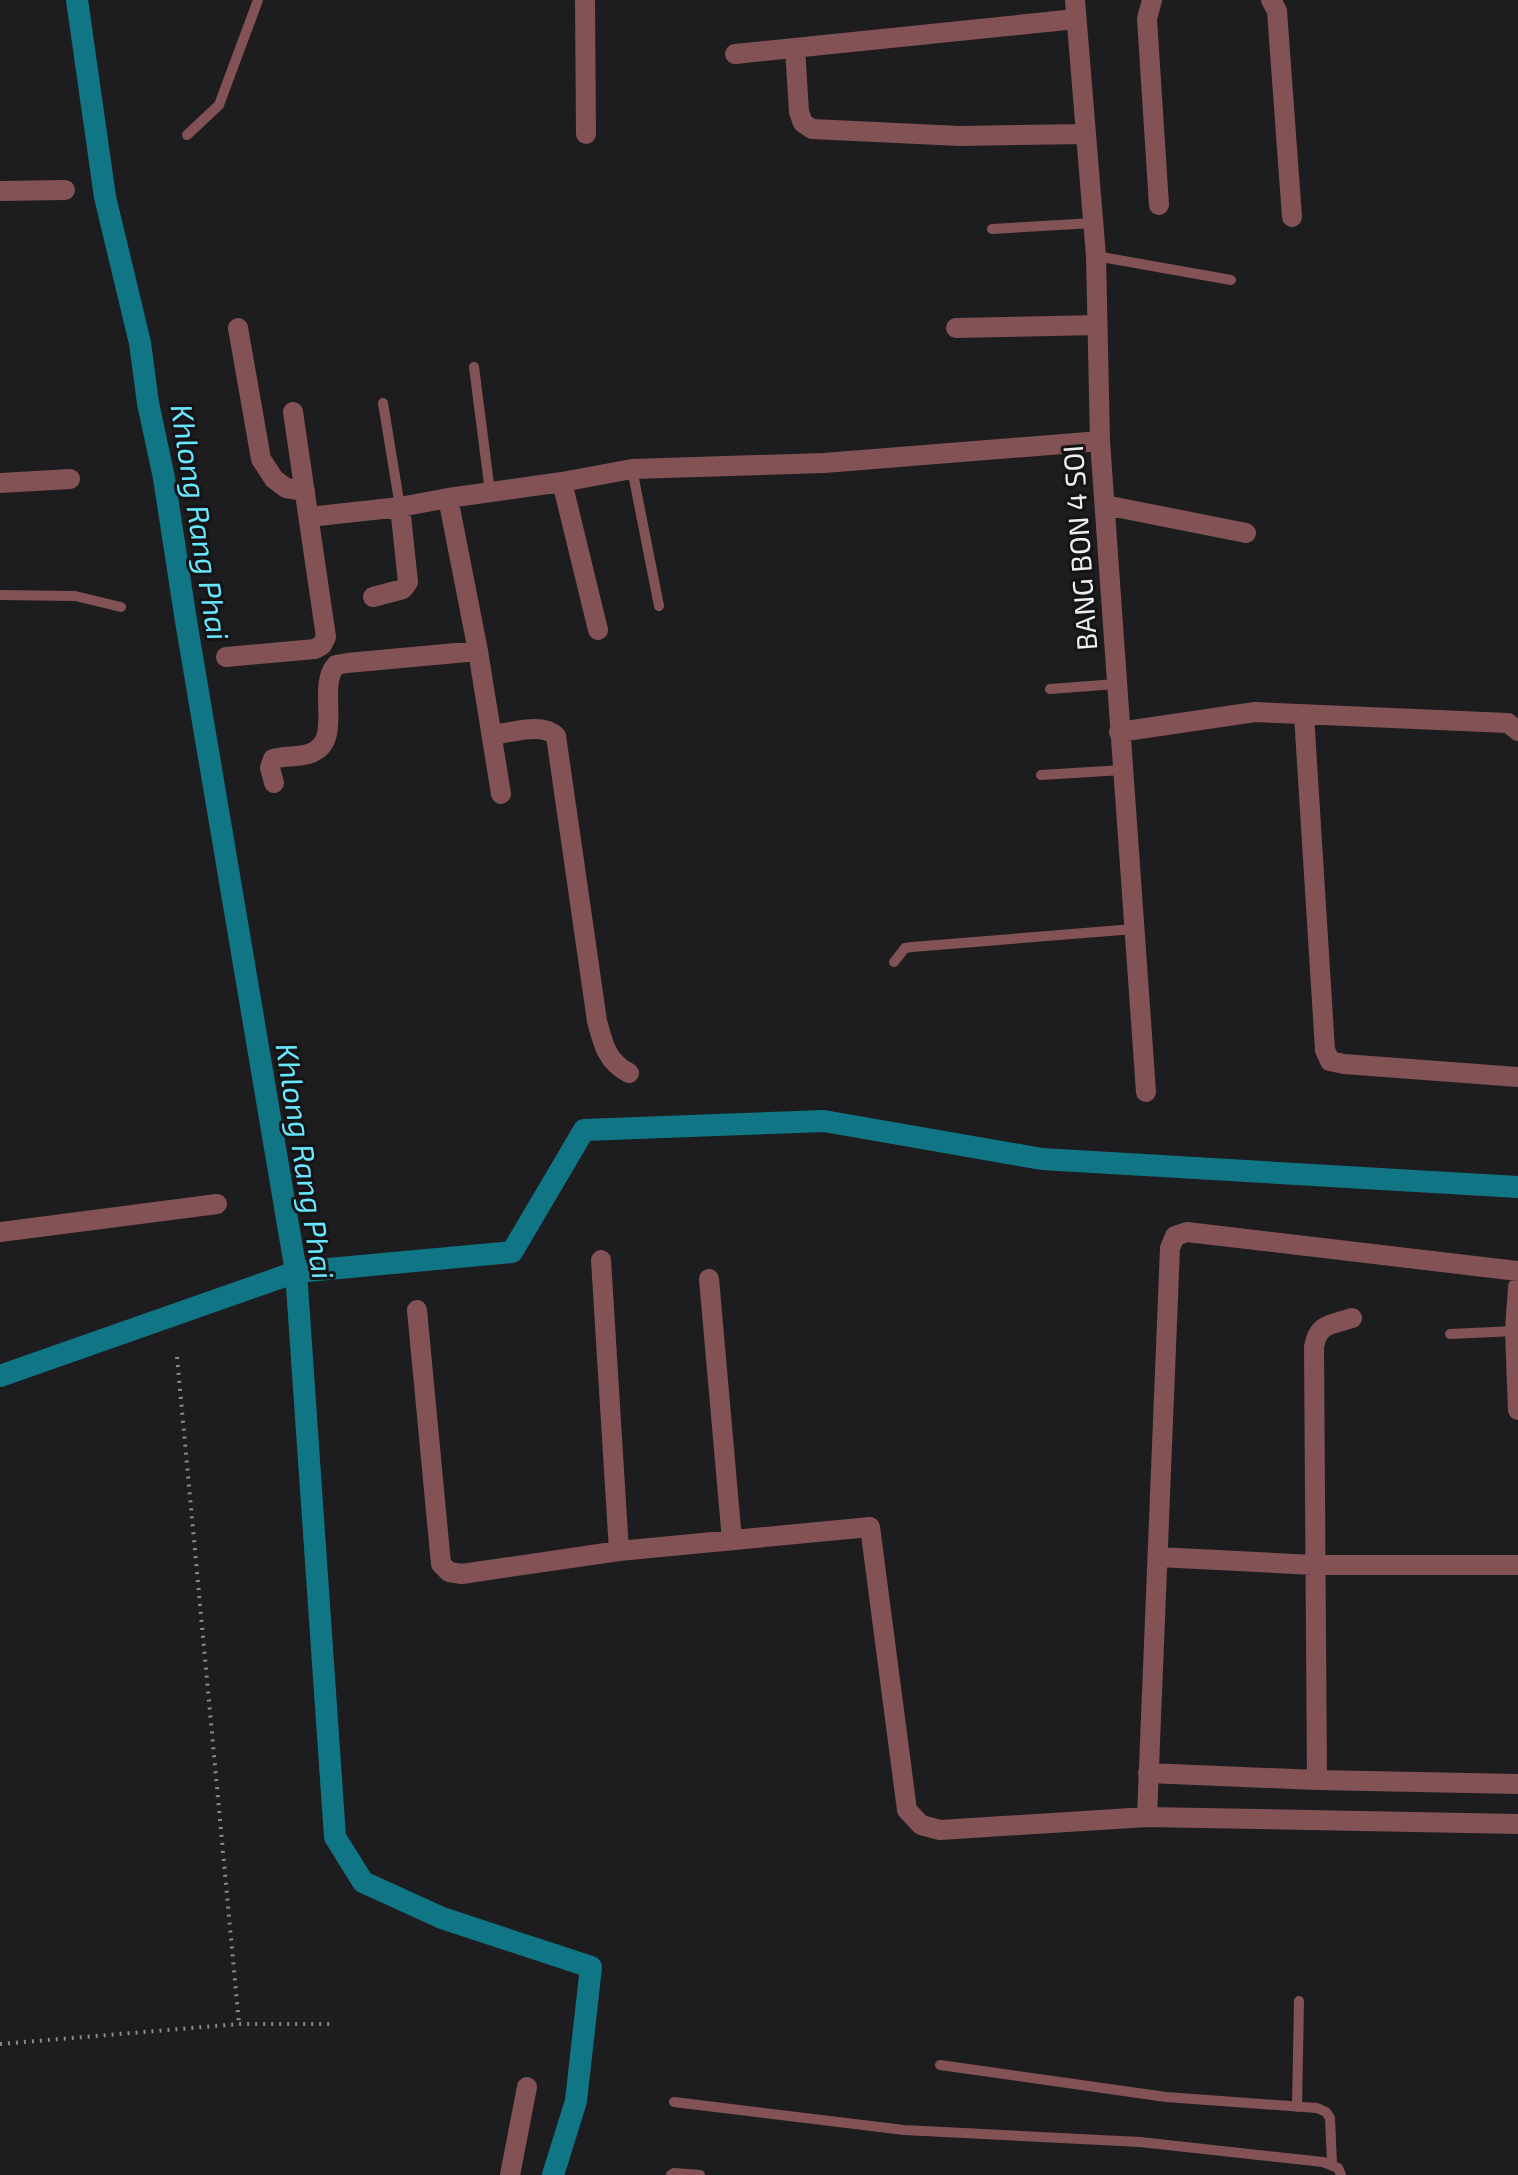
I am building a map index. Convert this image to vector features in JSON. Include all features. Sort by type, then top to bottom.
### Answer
[{"type":"street","points":[[585,0],[586,134]]},
{"type":"street","points":[[1152,0],[1147,19],[1159,205]]},
{"type":"street","points":[[1271,0],[1277,11],[1292,217]]},
{"type":"street","points":[[735,54],[1076,9]]},
{"type":"street","name":"BANG BON 4 SOI","points":[[1076,9],[1094,223],[1100,441],[1146,1092]]},
{"type":"street","points":[[795,48],[799,112],[803,123],[812,129],[960,136],[1086,134]]},
{"type":"street","points":[[0,191],[65,190]]},
{"type":"street","points":[[956,328],[1097,325]]},
{"type":"street","points":[[238,328],[261,459],[274,479],[286,488],[305,491]]},
{"type":"street","points":[[226,657],[315,649],[322,645],[326,637],[293,412]]},
{"type":"street","points":[[309,517],[400,507],[632,469],[824,463],[1100,441]]},
{"type":"street","points":[[0,483],[70,479]]},
{"type":"street","points":[[562,482],[598,630]]},
{"type":"street","points":[[448,498],[478,651],[501,794]]},
{"type":"street","points":[[1105,505],[1246,533]]},
{"type":"street","points":[[373,597],[403,589],[408,582],[400,507]]},
{"type":"street","points":[[274,783],[270,768],[273,759],[314,752],[324,743],[328,678],[336,665],[478,651]]},
{"type":"street","points":[[1119,732],[1255,712],[1508,723],[1518,731]]},
{"type":"street","points":[[1304,715],[1325,1050],[1330,1061],[1518,1077]]},
{"type":"street","points":[[492,735],[540,729],[550,730],[556,736],[597,1021],[608,1057],[618,1068],[629,1073]]},
{"type":"street","points":[[0,1232],[217,1204]]},
{"type":"street","points":[[1147,1817],[1170,1248],[1175,1236],[1187,1232],[1518,1271]]},
{"type":"street","points":[[601,1260],[619,1551]]},
{"type":"street","points":[[709,1279],[732,1540]]},
{"type":"street","points":[[1518,1287],[1515,1331],[1518,1410]]},
{"type":"street","points":[[417,1310],[441,1564],[449,1572],[462,1574],[619,1551],[870,1527],[907,1810],[921,1825],[940,1830],[1147,1817],[1518,1824]]},
{"type":"street","points":[[1317,1780],[1314,1347],[1316,1334],[1324,1327],[1352,1318]]},
{"type":"street","points":[[1158,1557],[1314,1565],[1518,1565]]},
{"type":"street","points":[[1148,1773],[1518,1784]]},
{"type":"street","points":[[510,2175],[527,2087]]},
{"type":"lane","points":[[187,135],[219,105],[258,0]]},
{"type":"lane","points":[[992,229],[1094,223]]},
{"type":"lane","points":[[1096,256],[1231,280]]},
{"type":"lane","points":[[474,367],[490,492]]},
{"type":"lane","points":[[383,403],[400,507]]},
{"type":"lane","points":[[632,469],[659,606]]},
{"type":"lane","points":[[0,595],[75,596],[121,607]]},
{"type":"lane","points":[[1050,689],[1116,684]]},
{"type":"lane","points":[[1041,775],[1123,770]]},
{"type":"lane","points":[[894,962],[905,948],[1134,929]]},
{"type":"lane","points":[[1450,1334],[1515,1331]]},
{"type":"lane","points":[[1297,2107],[1299,2001]]},
{"type":"lane","points":[[940,2065],[1166,2097],[1317,2108],[1330,2118],[1332,2164]]},
{"type":"lane","points":[[674,2102],[904,2130],[1140,2142],[1332,2164],[1341,2175]]},
{"type":"lane","points":[[671,2175],[700,2175]]},
{"type":"path","points":[[177,1357],[239,2024]]},
{"type":"path","points":[[0,2044],[239,2024],[335,2024]]},
{"type":"waterway","name":"Khlong Rang Phai","points":[[77,0],[105,197],[140,343],[148,403],[164,478],[296,1272],[335,1837],[363,1882],[442,1918],[591,1967],[576,2101],[553,2175]]},
{"type":"waterway","points":[[0,1376],[296,1272],[512,1252],[584,1130],[824,1121],[1042,1159],[1518,1187]]}]
